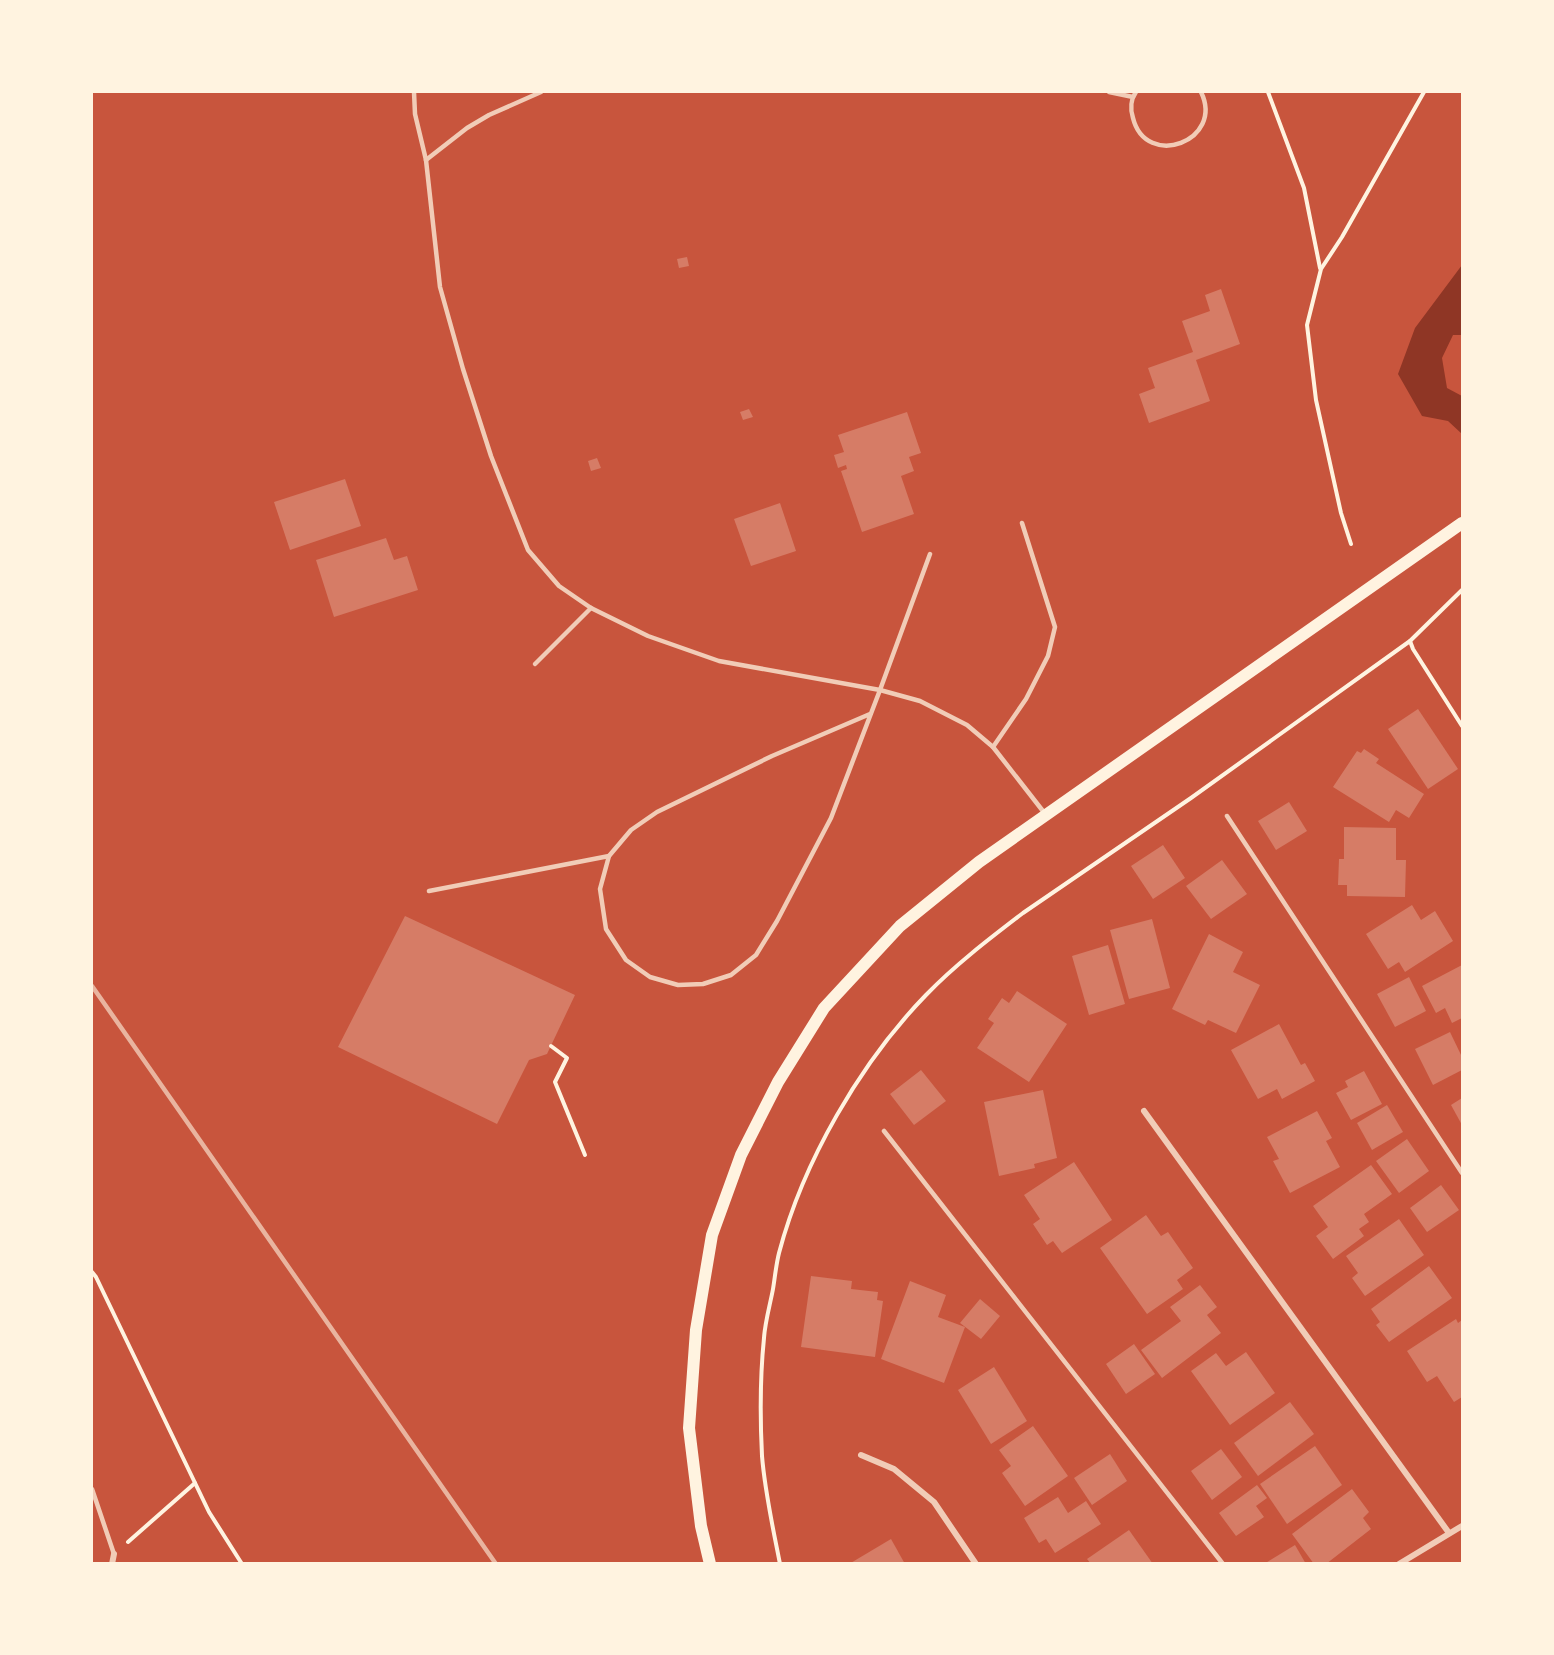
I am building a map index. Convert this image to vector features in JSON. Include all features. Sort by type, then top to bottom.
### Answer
[{"type":"main road","points":[[710,1563],[700,1526],[689,1428],[696,1330],[712,1235],[741,1155],[778,1082],[824,1008],[900,926],[980,862],[1462,523]]},
{"type":"street","points":[[1144,1111],[1449,1533]]},
{"type":"street","points":[[861,1455],[894,1469],[934,1502],[976,1563]]},
{"type":"street","points":[[1399,1563],[1462,1526]]},
{"type":"street","points":[[112,1563],[114,1554]]},
{"type":"lane","points":[[414,92],[415,114],[426,160],[440,287],[463,369],[491,456],[528,550],[559,586],[591,608],[648,636],[719,661],[880,690],[920,701],[967,725],[993,747],[1046,814]]},
{"type":"lane","points":[[426,160],[467,128],[489,115],[541,92]]},
{"type":"lane","points":[[1109,92],[1132,97]]},
{"type":"lane","points":[[1136,92],[1132,97],[1131,111],[1134,124],[1141,135],[1152,143],[1163,146],[1176,146],[1188,141],[1198,132],[1204,119],[1206,106],[1201,92]]},
{"type":"lane","points":[[993,747],[1026,699],[1048,656],[1055,627],[1022,523]]},
{"type":"lane","points":[[870,714],[772,756],[657,812],[631,830],[609,856],[600,889],[606,929],[626,960],[650,977],[678,985],[703,984],[731,975],[756,955],[777,921],[831,818],[880,690],[930,554]]},
{"type":"lane","points":[[535,664],[591,608]]},
{"type":"lane","points":[[1227,816],[1462,1173]]},
{"type":"lane","points":[[429,891],[609,856]]},
{"type":"lane","points":[[885,1131],[1223,1563]]},
{"type":"lane","points":[[92,1489],[114,1554]]},
{"type":"path","points":[[1268,92],[1304,188],[1321,269]]},
{"type":"path","points":[[1352,544],[1341,513],[1311,370],[1307,325],[1321,269],[1342,237],[1424,92]]},
{"type":"path","points":[[780,1563],[767,1500],[762,1457],[760,1413],[764,1336],[779,1254],[798,1198],[855,1084],[919,1002],[987,940],[1266,745],[1410,641],[1462,590]]},
{"type":"path","points":[[1410,641],[1462,726]]},
{"type":"path","points":[[551,1046],[567,1058],[555,1082],[585,1155]]},
{"type":"path","points":[[92,1272],[209,1512],[242,1563]]},
{"type":"path","points":[[114,1554],[195,1484]]},
{"type":"shaded area","points":[[1462,265],[1462,335],[1453,335],[1442,358],[1447,388],[1462,396],[1462,434],[1448,421],[1422,416],[1398,374],[1415,328]]},
{"type":"building","points":[[687,257],[689,266],[679,268],[677,259]]},
{"type":"building","points":[[1221,289],[1240,344],[1196,360],[1210,401],[1149,423],[1139,394],[1155,388],[1148,368],[1193,352],[1182,321],[1210,311],[1205,295]]},
{"type":"building","points":[[749,409],[753,417],[743,420],[740,412]]},
{"type":"building","points":[[907,412],[921,453],[909,457],[914,471],[901,476],[914,514],[862,532],[841,471],[847,469],[846,465],[838,468],[834,455],[844,452],[838,435]]},
{"type":"building","points":[[597,458],[601,468],[591,471],[588,461]]},
{"type":"building","points":[[345,479],[361,526],[290,550],[274,502]]},
{"type":"building","points":[[780,503],[796,551],[751,566],[734,519]]},
{"type":"building","points":[[386,538],[394,560],[407,556],[418,590],[334,617],[316,560]]},
{"type":"building","points":[[1418,709],[1458,769],[1428,789],[1388,729]]},
{"type":"building","points":[[1364,749],[1379,759],[1376,763],[1424,794],[1409,818],[1396,810],[1389,822],[1333,787],[1357,751],[1361,753]]},
{"type":"building","points":[[1289,802],[1307,831],[1276,850],[1258,821]]},
{"type":"building","points":[[1344,827],[1396,828],[1396,860],[1406,860],[1405,897],[1347,896],[1347,885],[1338,885],[1339,859],[1344,859]]},
{"type":"building","points":[[1163,845],[1185,878],[1153,899],[1131,866]]},
{"type":"building","points":[[1222,860],[1247,894],[1211,919],[1186,886]]},
{"type":"building","points":[[1412,905],[1421,920],[1435,911],[1453,941],[1405,972],[1399,962],[1388,969],[1366,934]]},
{"type":"building","points":[[405,916],[575,995],[547,1054],[529,1060],[497,1124],[338,1047]]},
{"type":"building","points":[[1152,919],[1170,988],[1129,999],[1110,930]]},
{"type":"building","points":[[1209,934],[1243,952],[1233,972],[1260,985],[1236,1033],[1208,1020],[1205,1025],[1172,1009]]},
{"type":"building","points":[[1108,945],[1125,1004],[1089,1015],[1072,956]]},
{"type":"building","points":[[1462,965],[1462,1018],[1452,1023],[1445,1008],[1436,1013],[1422,986]]},
{"type":"building","points":[[1409,977],[1426,1011],[1395,1027],[1377,994]]},
{"type":"building","points":[[1017,991],[1067,1024],[1029,1082],[977,1048],[994,1023],[988,1019],[1002,998],[1009,1003]]},
{"type":"building","points":[[1279,1024],[1301,1065],[1305,1063],[1315,1081],[1282,1099],[1277,1089],[1258,1099],[1231,1050]]},
{"type":"building","points":[[1450,1032],[1462,1057],[1462,1070],[1433,1085],[1415,1049]]},
{"type":"building","points":[[921,1070],[946,1101],[914,1125],[890,1094]]},
{"type":"building","points":[[1364,1071],[1382,1104],[1351,1120],[1336,1093],[1348,1087],[1345,1081]]},
{"type":"building","points":[[1043,1090],[1057,1158],[1034,1164],[1035,1168],[999,1176],[984,1102]]},
{"type":"building","points":[[1462,1098],[1462,1125],[1451,1105]]},
{"type":"building","points":[[1387,1105],[1403,1132],[1372,1150],[1357,1123]]},
{"type":"building","points":[[1317,1111],[1332,1138],[1326,1141],[1340,1167],[1290,1193],[1273,1161],[1279,1159],[1267,1137]]},
{"type":"building","points":[[1407,1139],[1429,1171],[1399,1193],[1376,1161]]},
{"type":"building","points":[[1074,1162],[1112,1220],[1062,1253],[1053,1241],[1047,1245],[1033,1224],[1040,1219],[1024,1195]]},
{"type":"building","points":[[1371,1165],[1392,1194],[1364,1214],[1369,1222],[1359,1229],[1364,1236],[1333,1259],[1316,1236],[1328,1227],[1313,1206]]},
{"type":"building","points":[[1441,1185],[1459,1210],[1427,1232],[1410,1208]]},
{"type":"building","points":[[1146,1215],[1161,1236],[1168,1232],[1193,1268],[1177,1280],[1183,1289],[1147,1314],[1100,1248]]},
{"type":"building","points":[[1399,1219],[1424,1255],[1365,1296],[1352,1278],[1358,1273],[1346,1256]]},
{"type":"building","points":[[1429,1266],[1452,1298],[1389,1342],[1376,1325],[1380,1322],[1371,1309]]},
{"type":"building","points":[[811,1276],[852,1281],[851,1289],[878,1292],[877,1300],[883,1301],[875,1357],[801,1347]]},
{"type":"building","points":[[910,1281],[946,1295],[938,1317],[965,1327],[944,1383],[881,1359]]},
{"type":"building","points":[[1200,1285],[1217,1307],[1207,1315],[1221,1333],[1162,1378],[1141,1350],[1181,1321],[1170,1307]]},
{"type":"building","points":[[980,1299],[1000,1316],[981,1339],[960,1323]]},
{"type":"building","points":[[1456,1319],[1458,1323],[1462,1320],[1462,1397],[1454,1402],[1437,1376],[1427,1382],[1407,1351]]},
{"type":"building","points":[[1134,1344],[1155,1374],[1126,1394],[1106,1364]]},
{"type":"building","points":[[1246,1352],[1275,1393],[1230,1425],[1191,1371],[1216,1353],[1226,1366]]},
{"type":"building","points":[[994,1367],[1027,1421],[991,1444],[958,1390]]},
{"type":"building","points":[[1290,1402],[1314,1434],[1258,1476],[1234,1443]]},
{"type":"building","points":[[1033,1426],[1068,1476],[1025,1506],[1002,1473],[1011,1466],[999,1450]]},
{"type":"building","points":[[1315,1446],[1342,1485],[1287,1524],[1260,1484]]},
{"type":"building","points":[[1221,1449],[1242,1477],[1212,1500],[1191,1471]]},
{"type":"building","points":[[1110,1454],[1127,1481],[1092,1505],[1074,1478]]},
{"type":"building","points":[[1257,1485],[1267,1498],[1256,1506],[1264,1517],[1236,1536],[1219,1513]]},
{"type":"building","points":[[1352,1489],[1369,1512],[1363,1518],[1371,1529],[1326,1564],[1314,1564],[1292,1534]]},
{"type":"building","points":[[1058,1497],[1068,1513],[1086,1501],[1101,1524],[1055,1553],[1046,1539],[1039,1543],[1024,1518]]},
{"type":"building","points":[[1129,1530],[1153,1564],[1091,1564],[1087,1559]]},
{"type":"building","points":[[891,1539],[905,1564],[849,1564]]},
{"type":"building","points":[[1295,1545],[1306,1564],[1264,1564]]},
{"type":"railway","points":[[92,986],[496,1564]]}]
